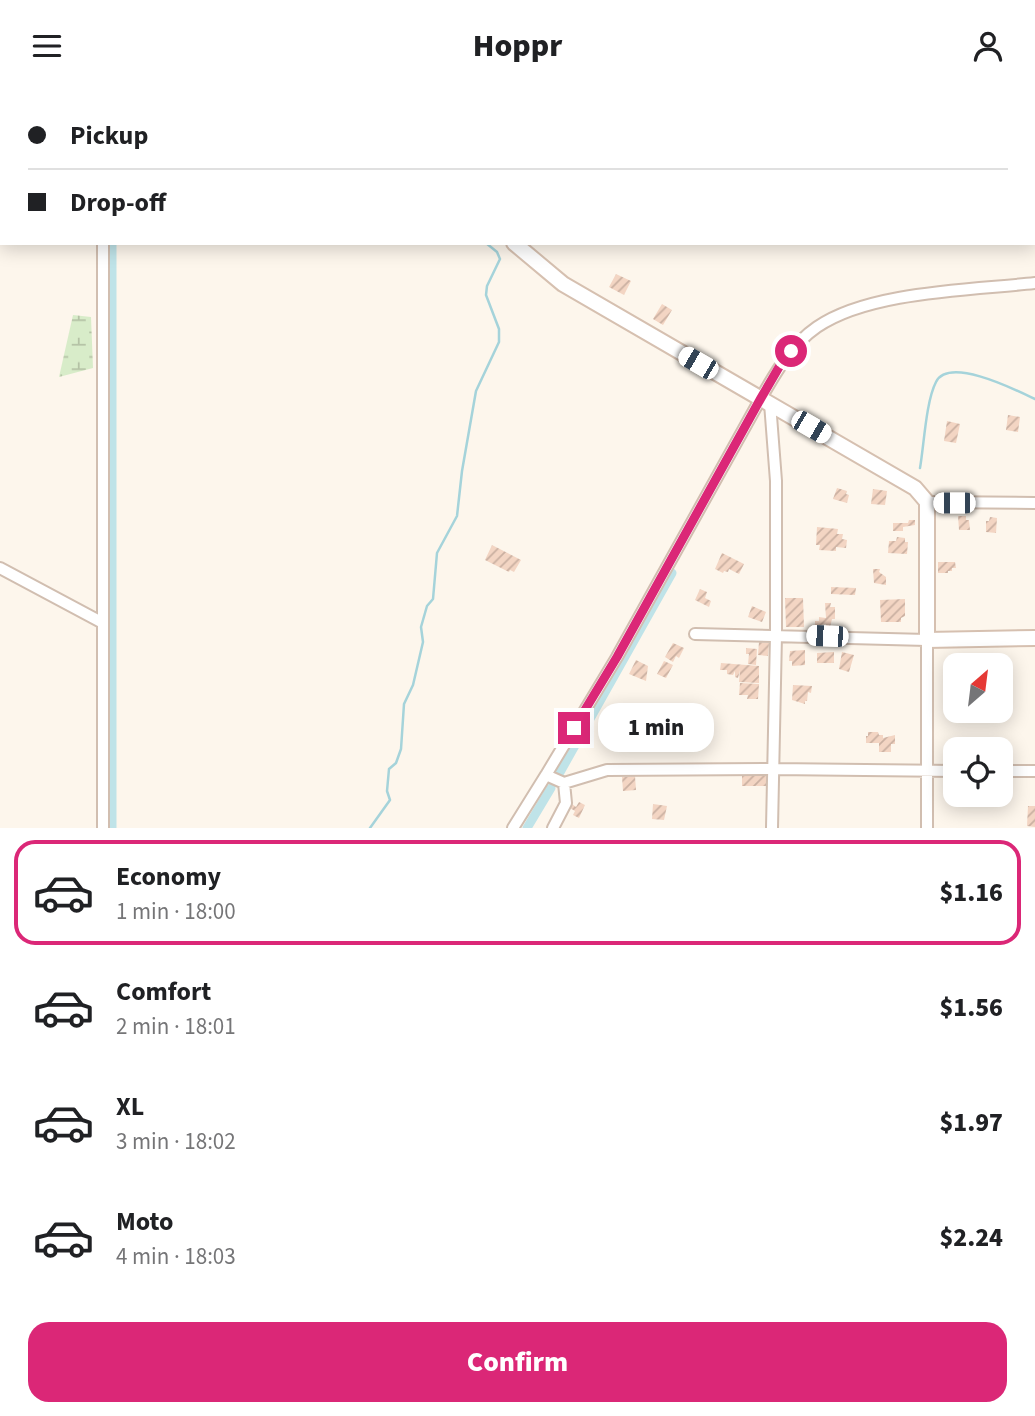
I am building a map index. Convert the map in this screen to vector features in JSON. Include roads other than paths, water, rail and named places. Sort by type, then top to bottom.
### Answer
[{"type":"street","points":[[103,245],[103,828]]},
{"type":"street","points":[[516,245],[562,284],[894,474],[915,488],[927,502],[928,828]]},
{"type":"street","points":[[513,828],[617,657],[765,400],[782,362],[797,345],[815,328],[840,313],[864,305],[903,297],[1035,283]]},
{"type":"street","points":[[765,400],[775,453],[776,635],[772,828]]},
{"type":"street","points":[[927,502],[1035,503]]},
{"type":"street","points":[[0,568],[103,623]]},
{"type":"street","points":[[695,634],[927,640],[1035,638]]},
{"type":"street","points":[[546,775],[564,783],[607,770],[943,771]]},
{"type":"street","points":[[1013,771],[1035,771]]},
{"type":"street","points":[[553,828],[582,776]]},
{"type":"street","points":[[564,783],[566,803]]},
{"type":"waterway","points":[[112,245],[112,828]]},
{"type":"waterway","points":[[370,828],[390,800],[387,791],[389,769],[396,763],[401,749],[404,704],[413,685],[423,642],[421,627],[427,606],[433,599],[437,553],[457,516],[476,391],[499,342],[499,329],[486,295],[487,286],[500,259],[497,252],[488,245]]},
{"type":"waterway","points":[[920,468],[930,400],[936,382],[943,375],[954,372],[983,377],[1035,399]]},
{"type":"waterway","points":[[559,774],[672,573]]},
{"type":"waterway","points":[[527,828],[551,788]]}]
